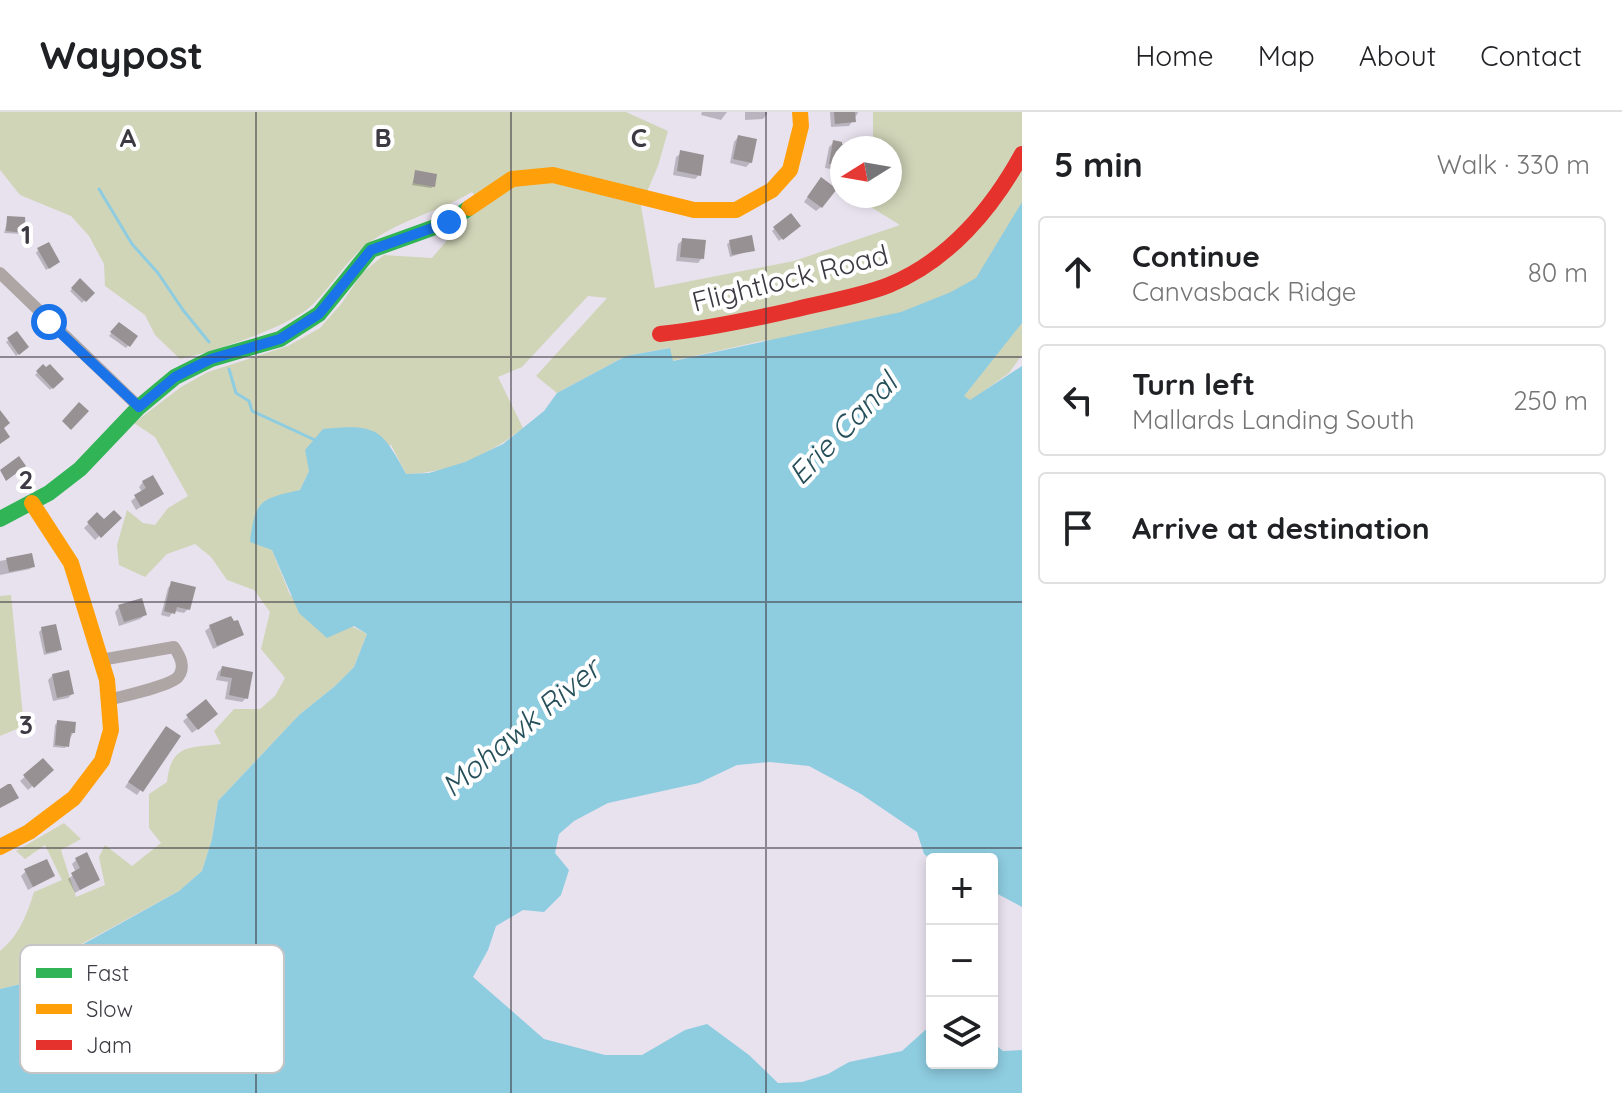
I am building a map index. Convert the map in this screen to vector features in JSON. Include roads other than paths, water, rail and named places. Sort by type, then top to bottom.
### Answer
[{"type":"street","points":[[0,519],[32,503],[80,469],[139,407],[175,377],[211,359],[280,339],[319,314],[371,250],[449,222],[512,179],[553,175],[694,210],[736,210],[772,190],[790,170],[801,126],[800,112]]},
{"type":"street","name":"Flightlock Road","points":[[660,334],[713,328],[822,303],[887,286],[914,273],[958,241],[1005,185],[1022,154]]},
{"type":"street","points":[[0,273],[139,407]]},
{"type":"street","points":[[0,847],[29,832],[74,798],[102,761],[111,730],[101,660],[71,563],[32,503]]},
{"type":"street","points":[[101,660],[174,647],[182,660],[182,669],[174,680],[109,700]]},
{"type":"water","points":[[1022,202],[1022,323],[964,396],[970,400],[1022,366],[1022,907],[998,894],[998,853],[926,853],[926,856],[917,832],[861,794],[809,766],[770,762],[737,765],[699,783],[608,803],[574,821],[559,834],[555,853],[569,870],[561,895],[544,912],[523,910],[496,926],[488,950],[473,977],[544,1039],[605,1055],[642,1055],[685,1030],[707,1024],[749,1055],[778,1083],[802,1082],[828,1074],[849,1062],[902,1051],[926,1029],[926,1069],[998,1069],[998,1047],[1003,1051],[1022,1050],[1022,1093],[0,1093],[0,989],[20,984],[20,1073],[284,1073],[284,945],[82,945],[179,891],[202,871],[212,839],[218,801],[299,715],[354,667],[367,634],[354,626],[327,638],[299,613],[272,550],[250,542],[257,509],[268,499],[300,490],[309,471],[305,450],[323,429],[355,427],[375,432],[390,447],[406,474],[429,473],[465,462],[503,444],[544,411],[557,393],[626,356],[670,348],[673,361],[901,312],[951,292],[976,278]]},
{"type":"waterway","points":[[99,189],[132,244],[158,273],[209,342]]},
{"type":"waterway","points":[[229,369],[236,393],[249,401],[252,411],[315,440]]},
{"type":"water label","name":"Erie Canal","points":[[843,429]]},
{"type":"water label","name":"Mohawk River","points":[[521,728]]}]
